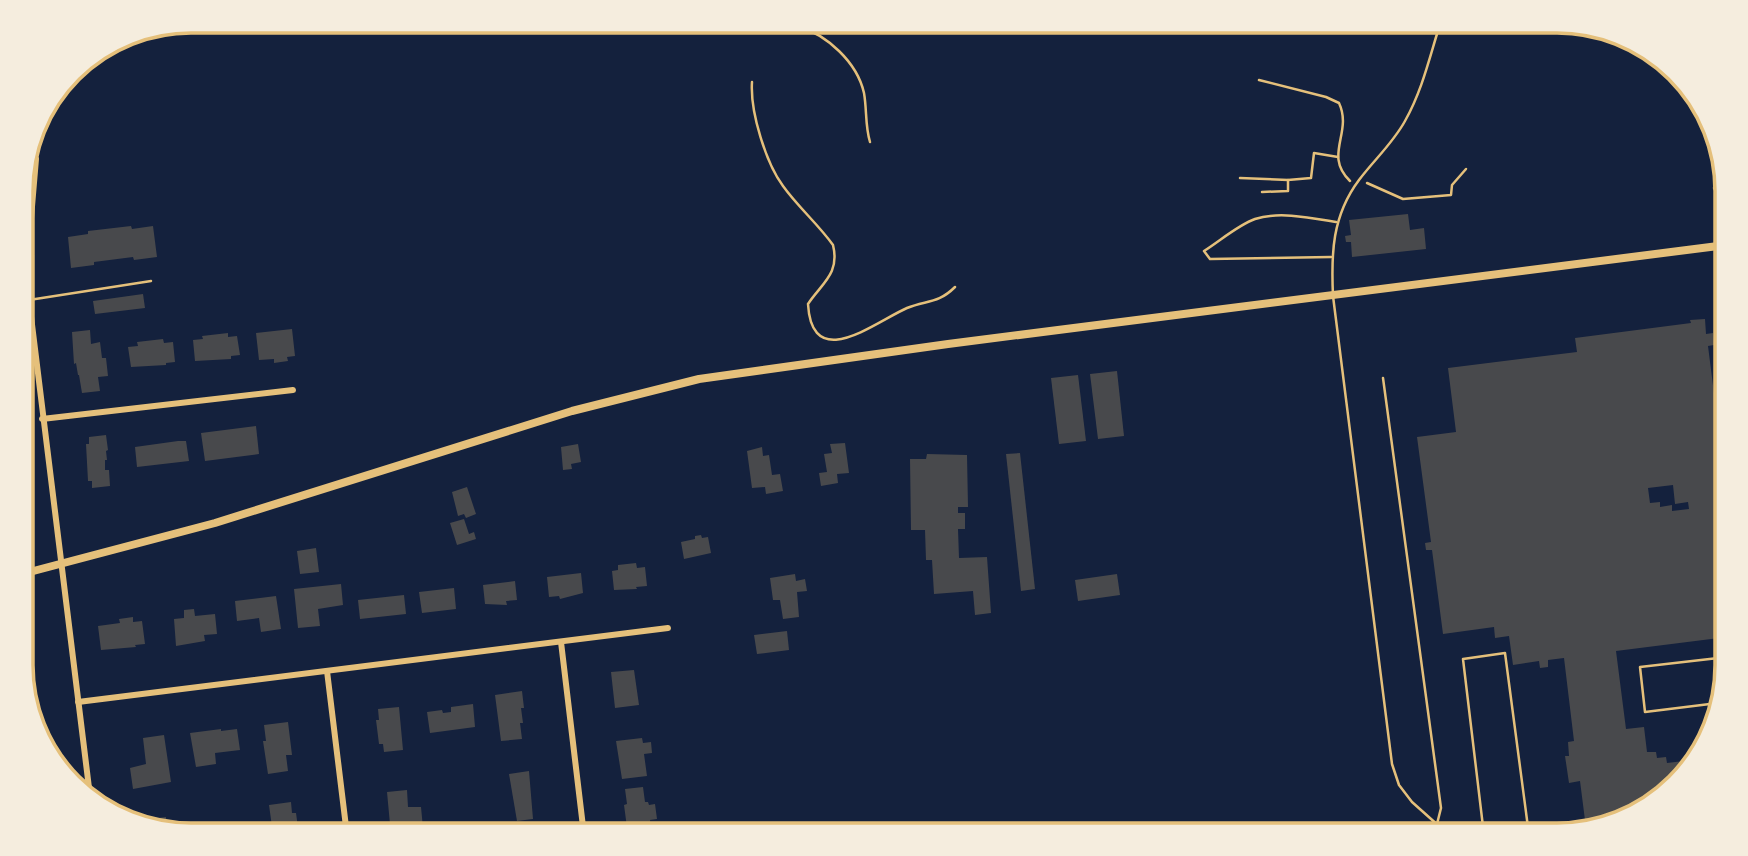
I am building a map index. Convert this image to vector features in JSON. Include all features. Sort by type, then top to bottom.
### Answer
[{"type":"street","points":[[33,570],[249,513],[584,408],[699,379],[1715,247]]},
{"type":"street","points":[[34,355],[89,785]]},
{"type":"street","points":[[42,419],[293,390]]},
{"type":"street","points":[[78,702],[668,628]]},
{"type":"street","points":[[561,642],[583,823]]},
{"type":"street","points":[[327,671],[346,823]]},
{"type":"lane","points":[[1435,822],[1412,802],[1399,785],[1392,764],[1333,296],[1331,257],[1336,222],[1358,181],[1405,121],[1428,69],[1438,33]]},
{"type":"lane","points":[[1331,257],[1210,259],[1204,251],[1261,218],[1312,218],[1336,222]]},
{"type":"lane","points":[[34,303],[151,281]]},
{"type":"lane","points":[[1383,378],[1441,808],[1437,822]]},
{"type":"lane","points":[[1482,822],[1463,659],[1505,653],[1527,822]]},
{"type":"lane","points":[[1710,704],[1645,712],[1640,667],[1715,658]]},
{"type":"path","points":[[814,34],[826,40],[844,56],[862,89],[870,142]]},
{"type":"path","points":[[1259,80],[1326,97],[1339,103],[1344,115],[1338,157],[1342,173],[1352,183]]},
{"type":"path","points":[[752,82],[758,124],[779,180],[833,245],[835,266],[808,304],[808,313],[816,332],[832,341],[846,340],[910,307],[932,303],[946,296],[955,287]]},
{"type":"path","points":[[1240,178],[1311,178],[1314,153],[1338,157]]},
{"type":"path","points":[[1362,181],[1403,199],[1451,195],[1452,185],[1466,169]]},
{"type":"path","points":[[1262,192],[1288,191],[1288,180]]},
{"type":"building","points":[[1408,214],[1410,230],[1424,228],[1426,249],[1352,257],[1351,242],[1346,242],[1345,236],[1351,235],[1349,220]]},
{"type":"building","points":[[131,226],[132,229],[153,226],[157,257],[134,260],[133,257],[71,268],[68,237],[88,234],[88,231]]},
{"type":"building","points":[[143,294],[145,308],[95,314],[93,301]]},
{"type":"building","points":[[1705,319],[1706,334],[1713,333],[1714,345],[1708,346],[1715,401],[1715,639],[1616,651],[1626,729],[1644,727],[1647,752],[1656,752],[1657,758],[1666,757],[1667,763],[1682,761],[1661,784],[1645,796],[1608,814],[1585,820],[1580,781],[1569,783],[1565,756],[1569,756],[1568,742],[1574,741],[1564,658],[1548,660],[1548,667],[1540,668],[1539,661],[1513,665],[1509,636],[1495,638],[1494,627],[1443,634],[1432,550],[1426,550],[1425,543],[1431,542],[1417,437],[1456,432],[1448,368],[1577,352],[1575,338],[1691,323],[1690,320]],"holes":[[[1673,485],[1675,504],[1688,502],[1689,509],[1672,511],[1672,505],[1660,507],[1660,502],[1650,503],[1648,488]]]},
{"type":"building","points":[[292,329],[295,356],[287,357],[288,361],[274,363],[274,359],[259,360],[256,333]]},
{"type":"building","points":[[90,330],[91,344],[100,342],[102,358],[106,358],[108,376],[98,377],[100,391],[82,393],[76,363],[74,364],[72,332]]},
{"type":"building","points":[[228,333],[228,337],[237,336],[240,355],[231,356],[231,359],[195,361],[193,340],[203,339],[202,336]]},
{"type":"building","points":[[163,339],[164,343],[173,342],[175,362],[131,367],[128,347],[138,346],[137,342]]},
{"type":"building","points":[[1117,371],[1124,436],[1098,439],[1090,374]]},
{"type":"building","points":[[1078,375],[1086,441],[1059,444],[1051,378]]},
{"type":"building","points":[[256,426],[259,454],[205,461],[201,433]]},
{"type":"building","points":[[106,435],[108,450],[105,470],[109,470],[110,486],[92,488],[92,481],[88,481],[86,444],[89,444],[89,437]]},
{"type":"building","points":[[186,441],[189,461],[137,467],[135,447]]},
{"type":"building","points":[[845,443],[849,473],[837,474],[838,483],[821,486],[819,473],[827,472],[824,454],[832,453],[830,444]]},
{"type":"building","points":[[578,444],[581,462],[571,464],[572,469],[563,470],[561,447]]},
{"type":"building","points":[[762,447],[763,456],[769,455],[772,475],[780,474],[783,491],[766,494],[765,487],[752,488],[747,451]]},
{"type":"building","points":[[1020,453],[1035,589],[1021,591],[1006,454]]},
{"type":"building","points":[[927,454],[967,455],[968,507],[958,507],[958,513],[965,513],[965,529],[958,529],[959,558],[987,557],[991,613],[975,615],[973,591],[934,594],[932,560],[926,560],[925,530],[911,530],[910,459],[926,459]]},
{"type":"building","points":[[467,487],[476,514],[466,518],[464,514],[458,516],[452,492]]},
{"type":"building","points":[[464,519],[469,534],[474,532],[476,539],[457,545],[450,523]]},
{"type":"building","points":[[701,535],[702,538],[708,537],[711,553],[684,559],[681,542]]},
{"type":"building","points":[[316,548],[319,572],[300,574],[297,551]]},
{"type":"building","points":[[636,563],[637,568],[645,567],[647,586],[614,590],[612,571],[618,570],[618,565]]},
{"type":"building","points":[[581,573],[583,593],[560,599],[559,596],[549,597],[547,577]]},
{"type":"building","points":[[795,574],[796,581],[805,579],[807,591],[797,592],[799,617],[783,619],[780,600],[773,600],[770,578]]},
{"type":"building","points":[[1117,574],[1120,595],[1078,601],[1075,580]]},
{"type":"building","points":[[515,581],[517,600],[506,601],[507,605],[485,604],[483,585]]},
{"type":"building","points":[[341,584],[343,605],[318,609],[320,626],[298,628],[294,589]]},
{"type":"building","points":[[454,588],[456,609],[422,613],[419,592]]},
{"type":"building","points":[[404,595],[406,614],[360,619],[358,600]]},
{"type":"building","points":[[276,596],[281,629],[261,632],[259,618],[237,621],[235,601]]},
{"type":"building","points":[[194,609],[195,616],[215,614],[217,634],[204,635],[205,641],[176,646],[174,619],[184,618],[184,610]]},
{"type":"building","points":[[133,617],[133,622],[142,621],[145,644],[101,650],[98,626],[120,623],[119,619]]},
{"type":"building","points":[[787,631],[789,650],[757,654],[754,635]]},
{"type":"building","points":[[634,670],[639,705],[615,708],[611,672]]},
{"type":"building","points":[[522,691],[522,739],[501,741],[495,695]]},
{"type":"building","points":[[473,704],[475,727],[430,733],[427,712],[451,712],[451,707]]},
{"type":"building","points":[[399,707],[403,750],[384,752],[383,744],[379,744],[376,720],[379,720],[378,709]]},
{"type":"building","points":[[288,722],[292,755],[286,755],[288,771],[268,774],[263,741],[266,741],[264,725]]},
{"type":"building","points":[[237,729],[240,750],[215,753],[216,764],[196,767],[190,733]]},
{"type":"building","points":[[164,735],[171,782],[133,789],[130,768],[146,764],[143,738]]},
{"type":"building","points":[[642,738],[643,743],[651,742],[652,753],[644,754],[647,776],[622,779],[616,741]]},
{"type":"building","points":[[529,771],[533,819],[517,821],[509,774]]},
{"type":"building","points":[[643,787],[645,802],[649,805],[655,804],[657,819],[650,820],[650,823],[626,823],[625,789]]},
{"type":"building","points":[[407,790],[408,807],[421,807],[423,823],[390,823],[387,792]]},
{"type":"building","points":[[291,802],[292,813],[296,813],[297,823],[271,823],[269,805]]}]
